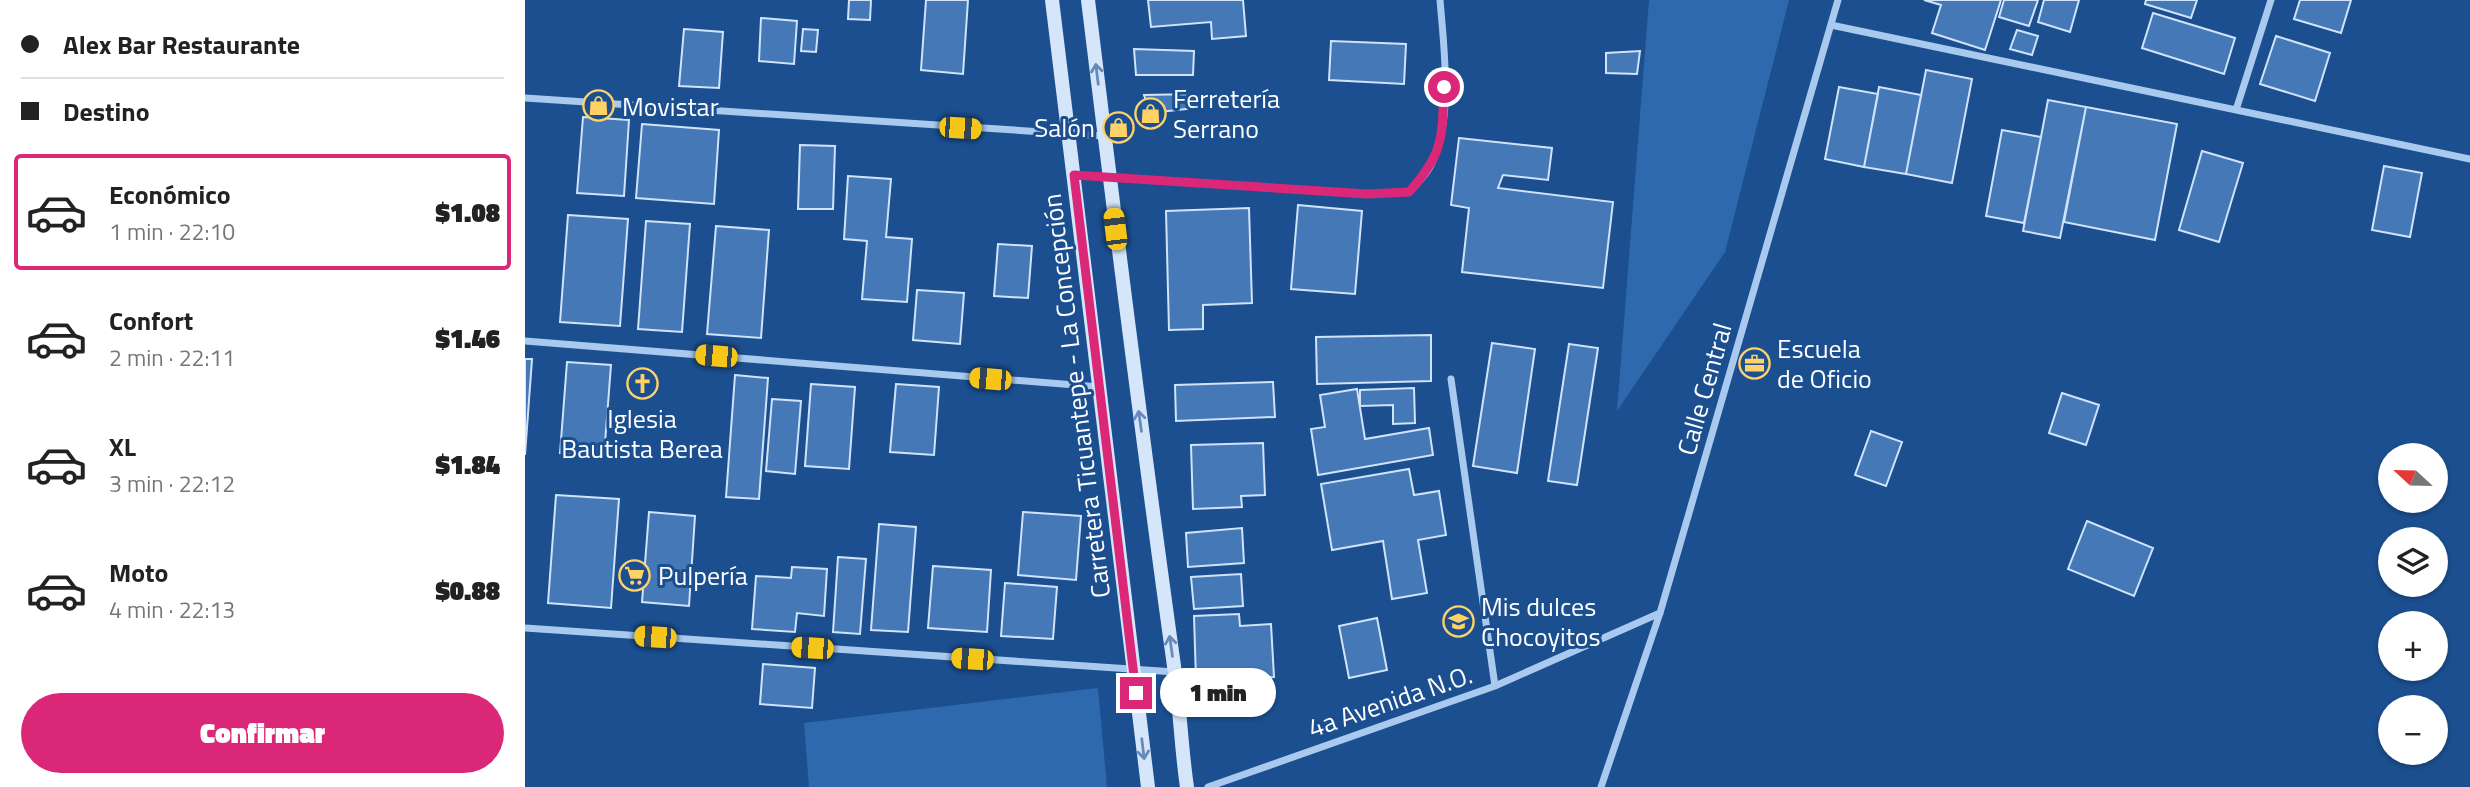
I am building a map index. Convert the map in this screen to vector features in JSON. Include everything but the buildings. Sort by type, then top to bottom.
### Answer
[{"type":"main road","name":"Carretera Ticuantepe - La Concepción","points":[[1052,0],[1148,787]]},
{"type":"main road","points":[[1089,0],[1135,389],[1175,672],[1187,787]]},
{"type":"street","points":[[1074,175],[1367,194],[1409,192],[1429,169],[1442,138],[1445,61],[1440,0]]},
{"type":"street","name":"Calle Central","points":[[1601,787],[1660,613],[1838,0]]},
{"type":"street","points":[[2237,110],[2271,0]]},
{"type":"street","points":[[1831,25],[2470,159]]},
{"type":"street","points":[[525,98],[1069,136],[1104,136]]},
{"type":"street","points":[[525,341],[1100,387]]},
{"type":"street","points":[[1451,379],[1495,686]]},
{"type":"street","name":"4a Avenida N.O.","points":[[1208,787],[1495,686],[1660,613]]},
{"type":"street","points":[[525,628],[1175,672]]},
{"type":"shaded area","points":[[1649,0],[1789,0],[1725,252],[1617,411]]},
{"type":"shaded area","points":[[1098,688],[1107,787],[809,787],[804,723]]},
{"type":"place","name":"Movistar","points":[[599,106]]},
{"type":"place","name":"Ferretería Serrano","points":[[1150,113]]},
{"type":"place","name":"Salón","points":[[1118,127]]},
{"type":"place","name":"Escuela de Oficio","points":[[1754,363]]},
{"type":"place","name":"Iglesia Bautista Berea","points":[[642,383]]},
{"type":"place","name":"Pulpería","points":[[635,575]]},
{"type":"place","name":"Mis dulces Chocoyitos","points":[[1458,621]]},
{"type":"route","points":[[1136,693],[1074,175],[1367,194],[1409,192],[1429,169],[1442,138],[1444,87]]}]
